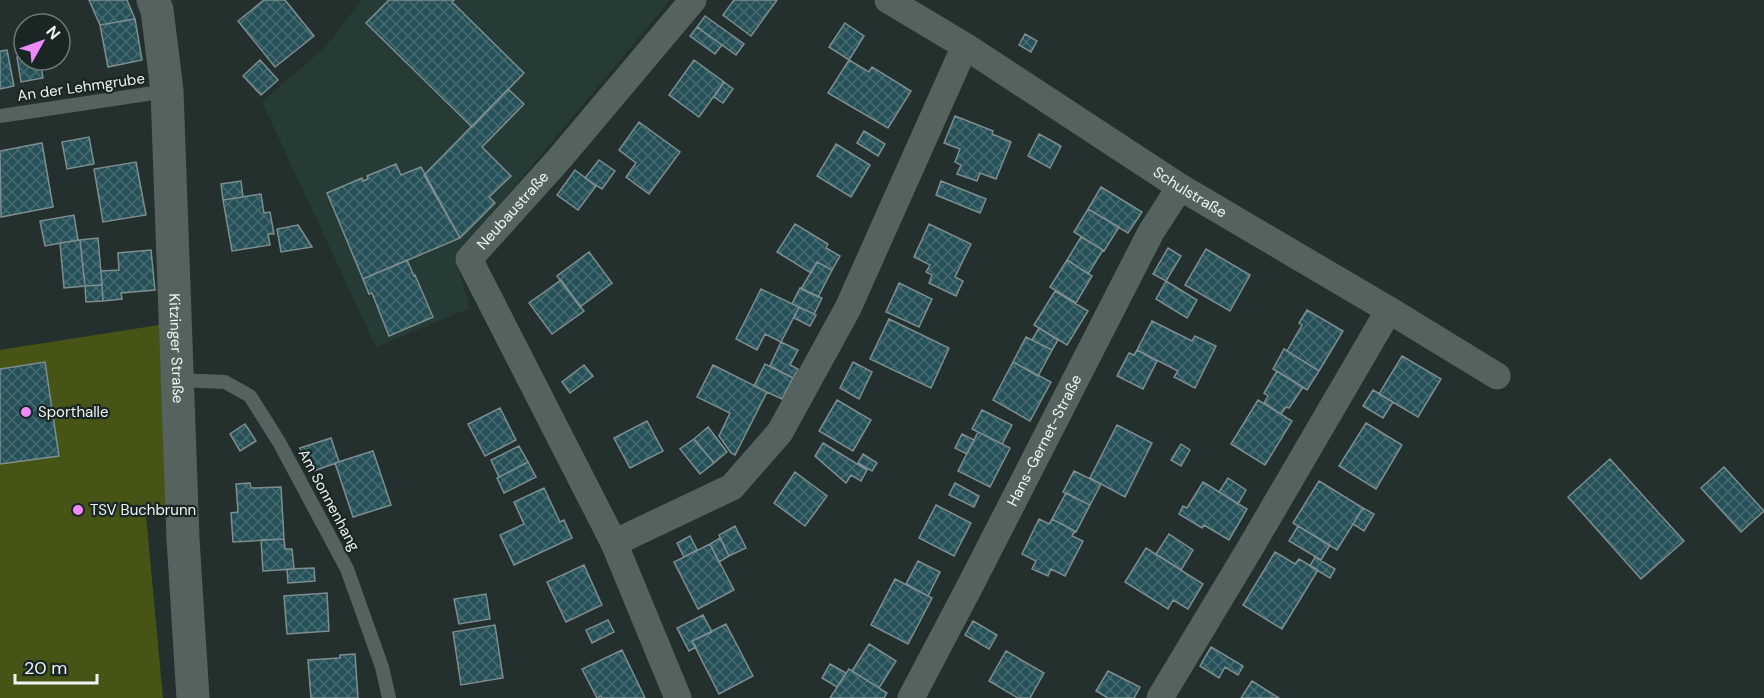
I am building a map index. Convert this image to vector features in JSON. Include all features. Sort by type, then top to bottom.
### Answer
[{"type":"street","name":"Kitzinger Straße","points":[[153,0],[157,10],[166,91],[183,538],[193,698]]},
{"type":"street","name":"Neubaustraße","points":[[678,698],[614,543],[469,259],[560,158],[693,0]]},
{"type":"street","name":"Schulstraße","points":[[888,0],[965,46],[1180,187],[1497,376]]},
{"type":"street","points":[[614,543],[732,487],[780,432],[848,308],[965,46]]},
{"type":"street","name":"Hans-Gernet-Straße","points":[[911,698],[1151,232],[1180,187]]},
{"type":"street","points":[[1160,698],[1389,310]]},
{"type":"lane","name":"An der Lehmgrube","points":[[0,116],[166,91]]},
{"type":"lane","name":"Am Sonnenhang","points":[[177,380],[225,382],[250,396],[279,442],[347,569],[382,667],[389,698]]},
{"type":"shaded area","points":[[362,0],[670,0],[455,258],[470,308],[376,347],[262,102],[325,47]]},
{"type":"green space","name":"TSV Buchbrunn","points":[[159,325],[166,505],[146,515],[163,698],[0,698],[0,350]]},
{"type":"building","points":[[89,0],[127,0],[135,19],[100,25]]},
{"type":"building","points":[[264,0],[285,0],[314,36],[275,67],[238,21]]},
{"type":"building","points":[[389,0],[454,0],[452,2],[524,73],[472,127],[366,23]]},
{"type":"building","points":[[734,0],[777,0],[751,36],[723,15]]},
{"type":"building","points":[[705,16],[744,44],[736,55],[697,27]]},
{"type":"building","points":[[135,19],[142,60],[108,67],[100,25]]},
{"type":"building","points":[[845,23],[864,36],[849,60],[829,47]]},
{"type":"building","points":[[697,27],[722,45],[715,54],[690,36]]},
{"type":"building","points":[[1025,34],[1037,41],[1031,52],[1019,45]]},
{"type":"building","points":[[7,50],[14,86],[0,89],[0,51]]},
{"type":"building","points":[[260,60],[278,80],[261,95],[243,76]]},
{"type":"building","points":[[694,60],[724,82],[699,117],[669,95]]},
{"type":"building","points":[[849,60],[869,72],[872,67],[911,91],[888,128],[828,93]]},
{"type":"building","points":[[19,72],[42,72],[43,78],[21,82]]},
{"type":"building","points":[[724,82],[733,89],[723,103],[714,97]]},
{"type":"building","points":[[508,89],[524,104],[482,147],[511,176],[489,197],[495,203],[460,238],[424,175]]},
{"type":"building","points":[[955,116],[993,131],[992,134],[1011,142],[996,179],[980,173],[977,181],[957,174],[961,165],[955,162],[960,149],[944,143]]},
{"type":"building","points":[[639,122],[680,152],[649,194],[626,177],[636,163],[619,150]]},
{"type":"building","points":[[864,131],[885,144],[878,156],[857,143]]},
{"type":"building","points":[[1039,134],[1061,146],[1050,168],[1028,156]]},
{"type":"building","points":[[89,137],[94,164],[67,169],[62,142]]},
{"type":"building","points":[[42,143],[53,207],[1,217],[0,151]]},
{"type":"building","points":[[836,144],[870,165],[851,197],[817,176]]},
{"type":"building","points":[[599,160],[615,171],[602,189],[585,178]]},
{"type":"building","points":[[136,162],[146,215],[103,222],[94,169]]},
{"type":"building","points":[[396,164],[401,175],[421,167],[460,238],[363,279],[327,193],[362,178],[363,181],[368,179],[367,176]]},
{"type":"building","points":[[575,170],[596,186],[578,210],[557,195]]},
{"type":"building","points":[[241,181],[243,197],[223,200],[221,184]]},
{"type":"building","points":[[941,181],[986,199],[980,213],[936,195]]},
{"type":"building","points":[[1101,187],[1142,212],[1128,233],[1088,209]]},
{"type":"building","points":[[261,194],[264,213],[270,212],[274,234],[268,234],[270,245],[232,251],[223,200]]},
{"type":"building","points":[[1088,209],[1119,227],[1104,251],[1074,232]]},
{"type":"building","points":[[74,215],[78,240],[45,246],[40,221]]},
{"type":"building","points":[[795,224],[828,244],[826,248],[840,256],[832,270],[817,262],[811,273],[777,252]]},
{"type":"building","points":[[929,224],[971,244],[955,277],[963,281],[956,296],[929,283],[932,275],[926,272],[930,265],[914,257]]},
{"type":"building","points":[[298,225],[312,247],[281,252],[277,229]]},
{"type":"building","points":[[1081,237],[1103,250],[1088,274],[1067,260]]},
{"type":"building","points":[[98,238],[102,285],[85,286],[80,240]]},
{"type":"building","points":[[80,240],[85,286],[64,288],[60,243]]},
{"type":"building","points":[[1168,248],[1181,256],[1166,281],[1153,274]]},
{"type":"building","points":[[1206,249],[1250,275],[1230,311],[1185,285]]},
{"type":"building","points":[[151,250],[155,290],[121,293],[122,299],[103,301],[101,271],[119,270],[118,253]]},
{"type":"building","points":[[589,252],[612,283],[580,307],[557,276]]},
{"type":"building","points":[[407,260],[433,317],[389,336],[372,293],[369,294],[363,279]]},
{"type":"building","points":[[1067,260],[1092,276],[1076,303],[1050,287]]},
{"type":"building","points":[[817,262],[832,270],[818,297],[801,289]]},
{"type":"building","points":[[561,280],[584,311],[552,334],[529,303]]},
{"type":"building","points":[[1166,281],[1197,300],[1187,318],[1156,299]]},
{"type":"building","points":[[899,283],[932,299],[919,327],[886,312]]},
{"type":"building","points":[[102,285],[103,301],[86,302],[85,286]]},
{"type":"building","points":[[800,288],[822,298],[814,314],[792,304]]},
{"type":"building","points":[[761,289],[799,307],[781,342],[765,334],[757,350],[736,339]]},
{"type":"building","points":[[1055,291],[1088,311],[1067,345],[1034,325]]},
{"type":"building","points":[[799,307],[816,315],[810,326],[794,318]]},
{"type":"building","points":[[1307,310],[1343,331],[1319,371],[1287,351],[1302,325],[1299,323]]},
{"type":"building","points":[[889,319],[949,348],[931,388],[870,359]]},
{"type":"building","points":[[1152,321],[1192,341],[1195,336],[1216,346],[1195,388],[1174,377],[1178,371],[1137,350]]},
{"type":"building","points":[[1039,328],[1058,340],[1052,350],[1032,340]]},
{"type":"building","points":[[1026,337],[1052,350],[1038,376],[1013,362]]},
{"type":"building","points":[[781,342],[798,350],[790,365],[798,369],[793,378],[770,366]]},
{"type":"building","points":[[1284,349],[1319,371],[1307,390],[1273,369]]},
{"type":"building","points":[[1137,350],[1157,361],[1143,389],[1117,376],[1129,353],[1134,355]]},
{"type":"building","points":[[1402,356],[1441,379],[1418,417],[1379,394]]},
{"type":"building","name":"Sporthalle","points":[[45,362],[59,456],[0,464],[0,369]]},
{"type":"building","points":[[853,362],[872,372],[859,399],[840,388]]},
{"type":"building","points":[[1013,362],[1051,382],[1030,421],[993,400]]},
{"type":"building","points":[[765,364],[793,378],[782,399],[754,386]]},
{"type":"building","points":[[584,365],[593,376],[570,393],[562,382]]},
{"type":"building","points":[[713,365],[767,392],[735,455],[719,436],[730,413],[697,397]]},
{"type":"building","points":[[1277,371],[1303,387],[1289,408],[1286,407],[1281,414],[1264,403],[1268,396],[1264,393]]},
{"type":"building","points":[[1373,390],[1393,402],[1383,418],[1363,406]]},
{"type":"building","points":[[837,400],[871,420],[853,451],[819,431]]},
{"type":"building","points":[[1258,400],[1292,421],[1265,465],[1231,444]]},
{"type":"building","points":[[500,408],[516,440],[485,456],[468,424]]},
{"type":"building","points":[[982,410],[1012,425],[1002,444],[972,429]]},
{"type":"building","points":[[647,421],[663,451],[630,468],[614,438]]},
{"type":"building","points":[[1366,423],[1402,445],[1376,489],[1339,466]]},
{"type":"building","points":[[245,424],[256,441],[240,451],[230,434]]},
{"type":"building","points":[[1117,425],[1152,443],[1125,497],[1090,478]]},
{"type":"building","points":[[708,427],[727,452],[714,463],[694,439]]},
{"type":"building","points":[[978,432],[1010,448],[990,487],[958,471]]},
{"type":"building","points":[[962,434],[974,440],[967,454],[955,448]]},
{"type":"building","points":[[331,438],[339,462],[308,473],[300,448]]},
{"type":"building","points":[[694,439],[714,463],[700,474],[680,449]]},
{"type":"building","points":[[823,443],[867,470],[861,481],[851,475],[846,483],[815,456]]},
{"type":"building","points":[[1181,444],[1190,450],[1181,466],[1171,460]]},
{"type":"building","points":[[519,446],[528,462],[499,477],[491,460]]},
{"type":"building","points":[[373,451],[391,505],[353,517],[335,463]]},
{"type":"building","points":[[863,454],[877,463],[872,471],[858,463]]},
{"type":"building","points":[[1610,459],[1684,541],[1641,579],[1568,497]]},
{"type":"building","points":[[528,462],[536,477],[504,493],[497,478]]},
{"type":"building","points":[[1724,467],[1764,511],[1741,532],[1701,488]]},
{"type":"building","points":[[1074,471],[1101,484],[1090,505],[1063,492]]},
{"type":"building","points":[[795,472],[827,496],[805,526],[774,503]]},
{"type":"building","points":[[1228,478],[1246,490],[1238,504],[1219,492]]},
{"type":"building","points":[[1319,481],[1363,508],[1337,550],[1293,523]]},
{"type":"building","points":[[1203,482],[1247,509],[1229,540],[1204,525],[1202,528],[1179,514],[1183,506],[1187,508]]},
{"type":"building","points":[[250,483],[251,488],[281,487],[284,539],[233,542],[231,513],[238,512],[236,484]]},
{"type":"building","points":[[955,483],[979,496],[974,507],[949,495]]},
{"type":"building","points":[[544,488],[560,522],[564,520],[572,538],[514,565],[500,535],[524,524],[514,502]]},
{"type":"building","points":[[1066,493],[1090,505],[1076,532],[1052,519]]},
{"type":"building","points":[[936,505],[971,523],[954,556],[919,538]]},
{"type":"building","points":[[1363,508],[1374,514],[1364,531],[1353,524]]},
{"type":"building","points":[[1039,519],[1049,524],[1052,519],[1075,531],[1072,536],[1083,541],[1065,576],[1051,569],[1048,576],[1032,569],[1036,561],[1022,554]]},
{"type":"building","points":[[735,526],[746,548],[729,556],[719,535]]},
{"type":"building","points":[[1298,526],[1330,545],[1321,560],[1289,541]]},
{"type":"building","points":[[1169,534],[1193,550],[1181,570],[1156,554]]},
{"type":"building","points":[[690,536],[697,550],[684,557],[677,543]]},
{"type":"building","points":[[720,538],[729,556],[719,562],[710,544]]},
{"type":"building","points":[[284,539],[285,549],[292,549],[294,569],[263,571],[261,540]]},
{"type":"building","points":[[710,544],[734,590],[698,609],[674,562]]},
{"type":"building","points":[[1146,548],[1203,584],[1188,609],[1173,600],[1168,609],[1125,582]]},
{"type":"building","points":[[1275,552],[1295,564],[1299,559],[1318,570],[1282,629],[1243,605]]},
{"type":"building","points":[[1315,557],[1335,569],[1330,578],[1310,566]]},
{"type":"building","points":[[918,561],[940,572],[928,596],[906,584]]},
{"type":"building","points":[[584,565],[602,605],[566,622],[547,582]]},
{"type":"building","points":[[314,568],[315,581],[288,583],[287,569]]},
{"type":"building","points":[[895,579],[932,598],[908,644],[871,625]]},
{"type":"building","points":[[327,593],[329,631],[287,634],[284,596]]},
{"type":"building","points":[[486,594],[490,619],[459,624],[454,599]]},
{"type":"building","points":[[703,615],[712,632],[692,641],[696,647],[689,651],[677,628]]},
{"type":"building","points":[[608,620],[614,632],[592,643],[586,630]]},
{"type":"building","points":[[973,621],[997,635],[989,649],[965,635]]},
{"type":"building","points":[[726,624],[753,676],[719,694],[692,641]]},
{"type":"building","points":[[495,625],[503,678],[461,685],[453,632]]},
{"type":"building","points":[[869,644],[896,661],[879,688],[852,671]]},
{"type":"building","points":[[1211,647],[1243,666],[1238,675],[1225,667],[1219,678],[1200,666]]},
{"type":"building","points":[[622,650],[645,698],[602,698],[601,696],[597,698],[582,669]]},
{"type":"building","points":[[1006,651],[1044,673],[1030,698],[1018,698],[989,681]]},
{"type":"building","points":[[355,654],[358,698],[311,698],[308,660],[340,658],[340,655]]},
{"type":"building","points":[[830,664],[846,673],[837,687],[822,678]]},
{"type":"building","points":[[849,669],[887,693],[884,698],[830,698]]},
{"type":"building","points":[[1108,671],[1140,687],[1134,698],[1108,698],[1096,691]]},
{"type":"building","points":[[1252,681],[1279,698],[1241,698]]},
{"type":"place","name":"Sporthalle","points":[[26,412]]},
{"type":"place","name":"TSV Buchbrunn","points":[[78,510]]}]
